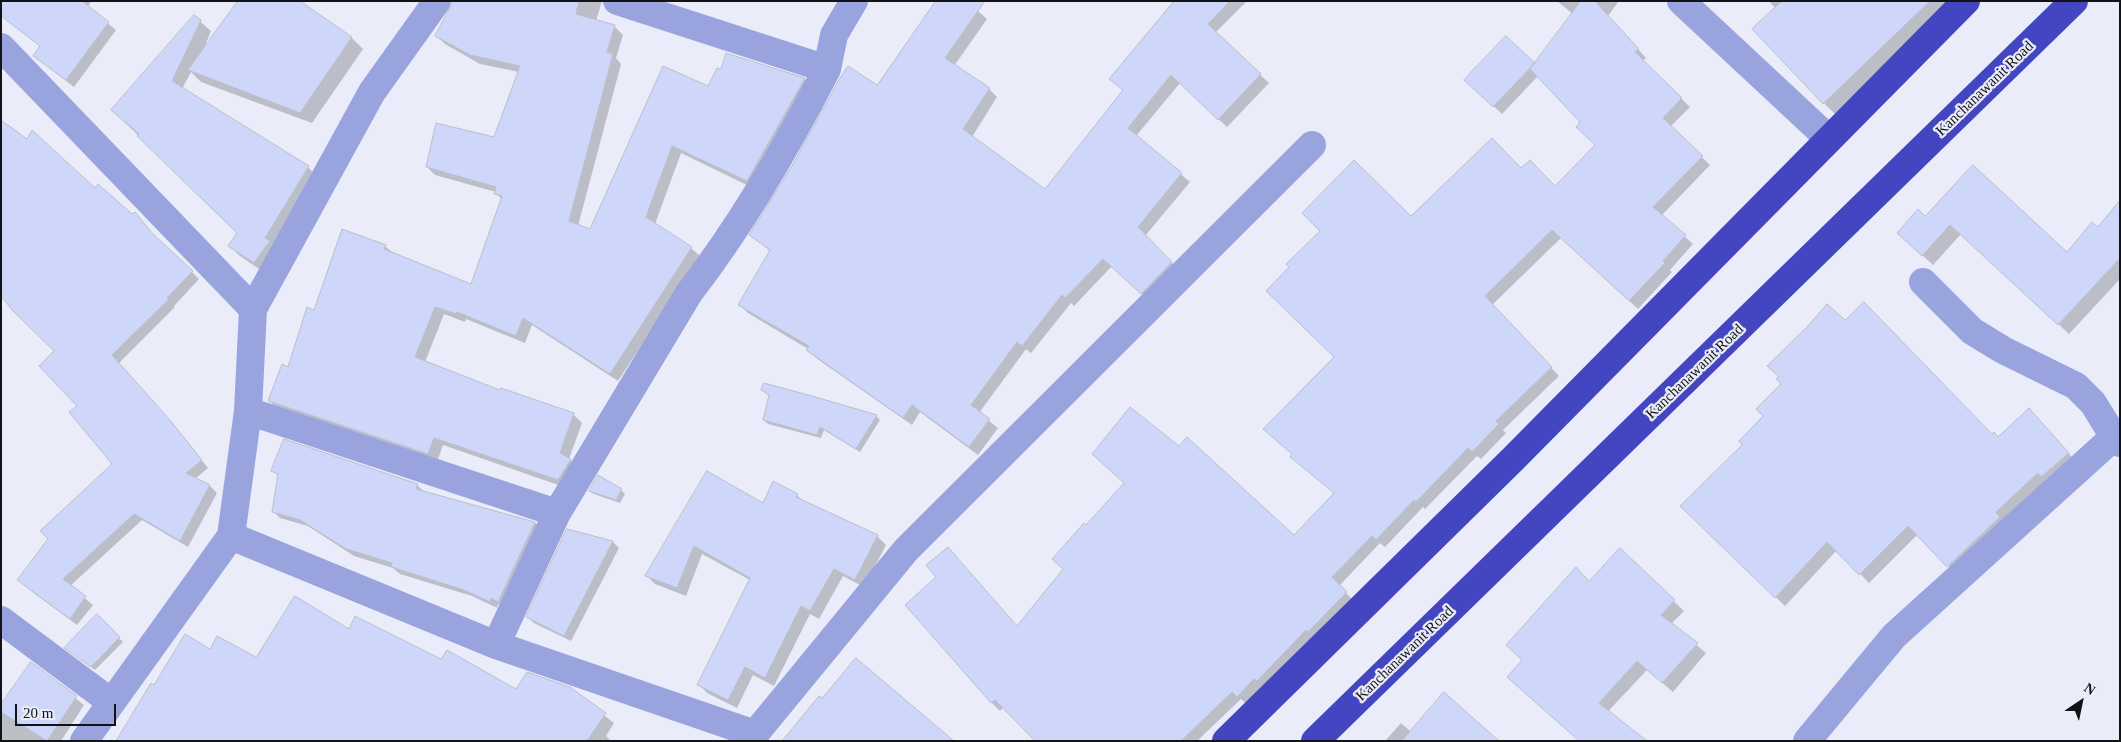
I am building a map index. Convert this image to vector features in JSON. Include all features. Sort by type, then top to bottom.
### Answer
[{"type":"highway","points":[[1226,741],[1514,459],[1828,138],[1966,1]]},
{"type":"highway","name":"Kanchanawanit Road","points":[[1315,741],[2074,1]]},
{"type":"street","points":[[84,741],[231,536],[248,411],[253,309],[372,92],[437,1]]},
{"type":"street","points":[[617,1],[827,69]]},
{"type":"street","points":[[496,645],[557,513],[689,293],[709,267],[786,149],[827,69],[834,35],[854,1]]},
{"type":"street","points":[[1681,1],[1828,138]]},
{"type":"street","points":[[1,47],[253,309]]},
{"type":"street","points":[[231,536],[496,645],[759,737],[906,550],[1312,145]]},
{"type":"street","points":[[1807,741],[1894,636],[2117,440],[2093,403],[2076,386],[2003,350],[1972,331],[1923,282]]},
{"type":"street","points":[[248,411],[557,513]]},
{"type":"street","points":[[1,620],[111,702]]},
{"type":"building","points":[[1,1],[82,1],[109,22],[66,80],[33,56],[40,46],[1,16]]},
{"type":"building","points":[[238,1],[300,1],[352,37],[300,113],[188,70]]},
{"type":"building","points":[[454,1],[579,1],[576,14],[615,25],[607,52],[613,54],[569,221],[590,229],[663,66],[708,86],[717,68],[721,69],[726,53],[805,78],[747,181],[672,146],[646,217],[692,247],[610,374],[523,318],[516,336],[457,312],[456,314],[435,307],[415,357],[500,390],[501,388],[574,413],[560,453],[571,459],[558,480],[434,438],[428,454],[268,401],[282,364],[288,367],[307,307],[314,310],[342,229],[386,245],[384,249],[471,284],[502,196],[494,194],[496,187],[426,167],[436,123],[494,137],[520,66],[470,55],[435,36]]},
{"type":"building","points":[[936,1],[985,1],[945,58],[990,88],[963,129],[1045,189],[1123,90],[1109,79],[1174,1],[1230,1],[1208,24],[1261,74],[1218,120],[1171,75],[1128,128],[1182,173],[1138,227],[1172,262],[1141,294],[1103,259],[1065,298],[1062,295],[1022,346],[1017,342],[971,405],[990,419],[969,447],[912,405],[903,418],[806,350],[809,346],[738,305],[770,250],[749,235],[793,164],[840,78],[848,66],[877,85]]},
{"type":"building","points":[[1581,1],[1595,1],[1639,49],[1635,52],[1682,98],[1663,118],[1703,156],[1653,207],[1686,235],[1663,261],[1665,263],[1629,301],[1552,230],[1485,296],[1552,367],[1496,421],[1499,424],[1472,452],[1468,448],[1376,540],[1372,536],[1332,577],[1347,592],[1308,632],[1306,630],[1257,681],[1254,679],[1237,697],[1232,692],[1181,741],[1035,741],[995,700],[991,703],[905,605],[936,577],[926,565],[948,547],[1017,626],[1063,569],[1052,559],[1084,523],[1086,525],[1124,483],[1092,454],[1130,407],[1179,446],[1187,437],[1294,535],[1334,493],[1290,457],[1292,454],[1263,429],[1334,357],[1266,291],[1289,267],[1286,264],[1320,231],[1302,213],[1354,160],[1411,216],[1492,138],[1521,168],[1530,160],[1555,186],[1595,145],[1576,127],[1580,122],[1530,69]]},
{"type":"building","points":[[1782,1],[1930,1],[1823,104],[1752,29]]},
{"type":"building","points":[[194,15],[201,20],[172,81],[309,166],[265,238],[270,241],[254,263],[228,246],[237,233],[137,136],[139,134],[111,110]]},
{"type":"building","points":[[1506,36],[1535,63],[1493,107],[1464,80]]},
{"type":"building","points":[[1,120],[27,139],[32,130],[95,188],[98,184],[132,214],[135,212],[152,233],[193,271],[167,298],[169,299],[112,355],[169,419],[202,460],[186,473],[210,485],[180,541],[134,514],[63,579],[86,596],[70,619],[17,580],[48,539],[40,531],[112,464],[69,412],[77,406],[39,366],[54,351],[13,311],[1,296]]},
{"type":"building","points":[[1973,165],[2067,252],[2092,222],[2098,227],[2120,200],[2120,258],[2058,325],[1950,225],[1922,256],[1897,233],[1918,209],[1925,216]]},
{"type":"building","points":[[1864,302],[1992,434],[1994,432],[1998,437],[2029,408],[2069,453],[2041,477],[2038,473],[1996,512],[2000,517],[1947,567],[1908,526],[1859,575],[1827,542],[1775,598],[1680,506],[1742,445],[1739,441],[1763,416],[1756,409],[1781,384],[1776,379],[1779,377],[1767,366],[1807,327],[1827,304],[1845,320]]},
{"type":"building","points":[[764,383],[877,415],[856,449],[820,427],[817,435],[763,420],[769,395],[761,390]]},
{"type":"building","points":[[284,439],[418,484],[416,489],[535,522],[498,602],[491,598],[490,602],[464,590],[391,567],[392,563],[346,549],[300,520],[272,512],[278,474],[271,471]]},
{"type":"building","points":[[707,471],[763,503],[773,481],[798,494],[796,497],[878,535],[855,580],[834,569],[810,611],[801,606],[765,678],[745,667],[728,700],[697,685],[750,578],[694,546],[677,588],[645,576]]},
{"type":"building","points":[[598,475],[622,489],[616,500],[589,491]]},
{"type":"building","points":[[567,529],[613,541],[564,636],[526,617]]},
{"type":"building","points":[[1620,548],[1675,600],[1661,615],[1698,643],[1662,683],[1637,661],[1599,703],[1647,741],[1579,741],[1507,677],[1522,660],[1506,645],[1576,567],[1589,581]]},
{"type":"building","points":[[295,596],[349,629],[355,616],[441,659],[447,650],[516,689],[527,672],[570,687],[606,713],[587,741],[116,741],[151,683],[154,685],[185,634],[210,649],[217,636],[256,657]]},
{"type":"building","points":[[97,614],[120,637],[91,667],[64,648]]},
{"type":"building","points":[[856,658],[954,741],[782,741],[819,696],[822,698]]},
{"type":"building","points":[[31,662],[77,696],[47,741],[1,712],[1,704]]},
{"type":"building","points":[[1444,692],[1499,741],[1402,741]]}]
